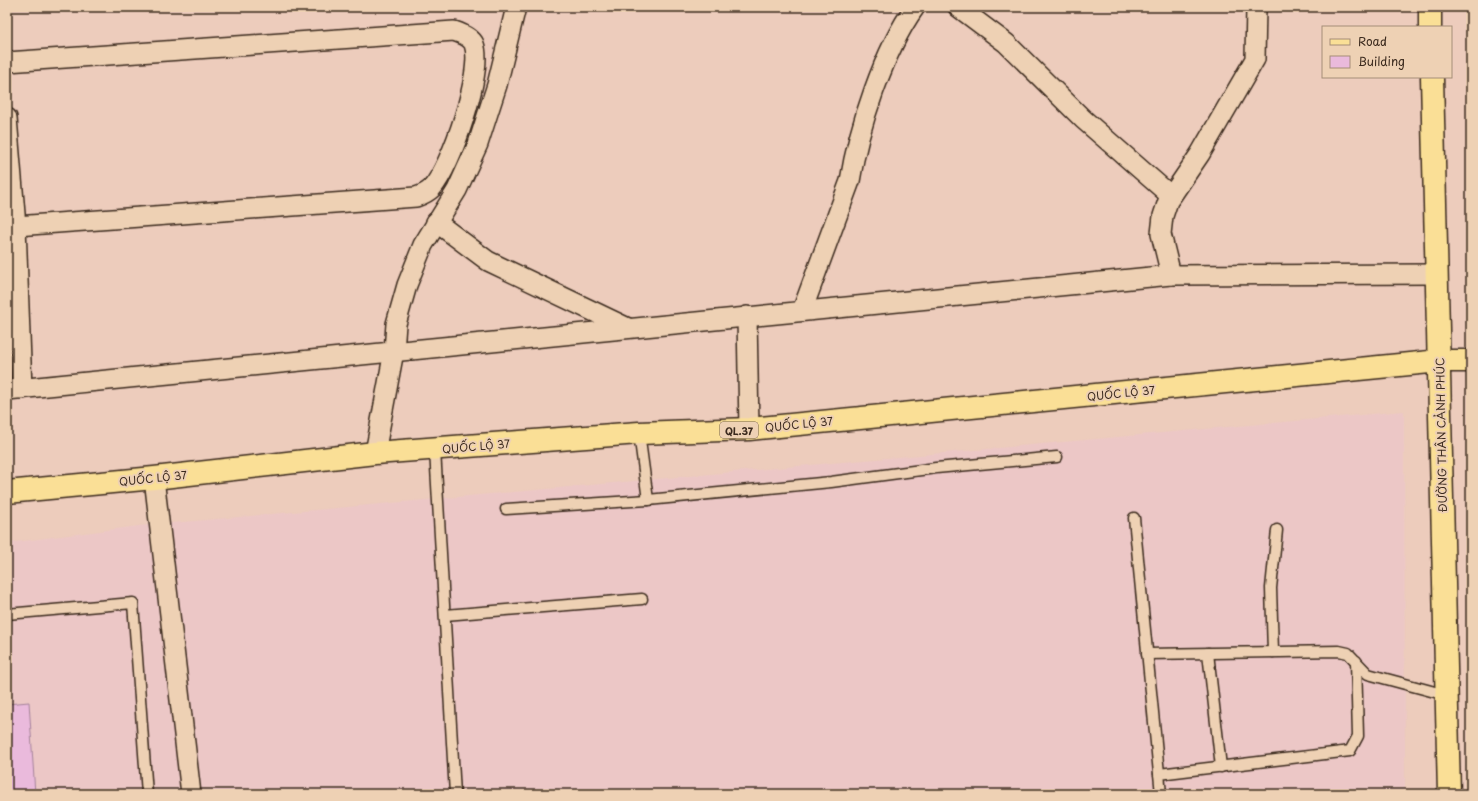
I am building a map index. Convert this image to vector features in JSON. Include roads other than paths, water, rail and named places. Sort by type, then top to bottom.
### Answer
[{"type":"main road","points":[[1430,7],[1430,26]]},
{"type":"main road","name":"ĐƯỜNG THÂN CẢNH PHÚC","points":[[1432,78],[1440,361],[1449,794]]},
{"type":"main road","name":"QUỐC LỘ 37","points":[[7,492],[154,478],[375,453],[435,450],[639,433],[749,429],[1440,361],[1471,361]]},
{"type":"street","points":[[375,453],[394,351],[396,324],[412,270],[436,222],[457,190],[478,144],[497,85],[516,7]]},
{"type":"street","points":[[802,311],[850,181],[853,159],[876,87],[894,42],[915,7]]},
{"type":"street","points":[[958,7],[1011,48],[1083,119],[1171,196]]},
{"type":"street","points":[[1171,275],[1161,234],[1163,216],[1171,196],[1200,154],[1255,59],[1256,7]]},
{"type":"street","points":[[7,62],[454,31],[464,35],[473,44],[475,57],[473,87],[454,146],[442,172],[432,188],[416,197],[16,226]]},
{"type":"street","points":[[7,118],[16,226],[14,390],[394,351],[1171,275],[1437,274]]},
{"type":"street","points":[[436,222],[488,261],[628,328]]},
{"type":"street","points":[[747,316],[749,429]]},
{"type":"street","points":[[154,478],[191,794]]},
{"type":"lane","points":[[639,433],[648,500]]},
{"type":"lane","points":[[435,450],[455,794]]},
{"type":"lane","points":[[506,509],[648,500],[831,482],[936,468],[1057,457]]},
{"type":"lane","points":[[1134,518],[1161,794]]},
{"type":"lane","points":[[1273,652],[1271,588],[1277,530]]},
{"type":"lane","points":[[445,615],[642,599]]},
{"type":"lane","points":[[7,614],[132,603],[147,794]]},
{"type":"lane","points":[[1147,654],[1339,650],[1348,653],[1368,674],[1446,695]]},
{"type":"lane","points":[[1208,653],[1221,767]]},
{"type":"lane","points":[[1159,774],[1350,751],[1358,736],[1356,661]]}]
